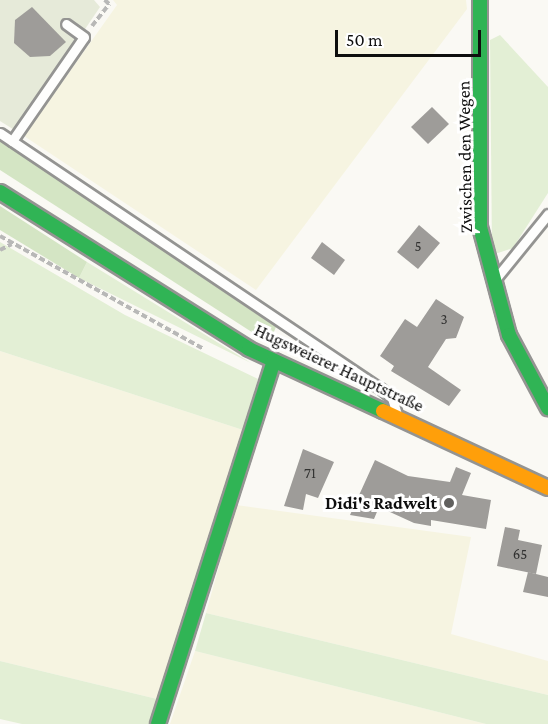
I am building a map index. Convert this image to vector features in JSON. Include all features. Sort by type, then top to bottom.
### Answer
[{"type":"street","name":"Zwischen den Wegen","points":[[480,0],[480,227],[492,282],[509,335],[548,408]]},
{"type":"street","name":"Hugsweierer Hauptstraße","points":[[0,192],[274,361],[397,415],[548,488]]},
{"type":"street","points":[[158,724],[274,361]]},
{"type":"lane","points":[[12,141],[84,36],[66,24]]},
{"type":"lane","points":[[0,133],[380,388],[392,398],[397,415]]},
{"type":"lane","points":[[492,282],[527,247],[548,214]]},
{"type":"path","points":[[84,36],[109,4],[105,0]]},
{"type":"path","points":[[0,236],[210,351]]},
{"type":"path","points":[[0,250],[13,243]]},
{"type":"shaded area","points":[[113,0],[466,0],[467,9],[256,290],[24,136],[117,5]]},
{"type":"shaded area","points":[[0,351],[243,430],[157,699],[0,661]]},
{"type":"shaded area","points":[[236,505],[471,537],[451,634],[548,661],[548,695],[206,613]]},
{"type":"shaded area","points":[[195,651],[486,724],[170,724]]},
{"type":"green space","points":[[0,0],[94,0],[100,7],[16,131],[0,121]]},
{"type":"green space","points":[[500,35],[548,87],[548,193],[513,248],[498,253],[492,252],[490,40]]},
{"type":"green space","points":[[0,140],[276,327],[269,343],[0,170]]},
{"type":"green space","points":[[0,206],[87,262],[79,278],[0,230]]},
{"type":"green space","points":[[0,242],[125,315],[258,379],[243,430],[0,351]]},
{"type":"green space","points":[[87,262],[251,363],[79,278]]},
{"type":"green space","points":[[206,613],[548,695],[548,724],[486,724],[195,651]]},
{"type":"green space","points":[[0,661],[157,699],[150,724],[22,724],[0,719]]},
{"type":"building","points":[[32,7],[66,42],[50,56],[30,57],[14,43],[15,20]]},
{"type":"building","points":[[432,107],[449,124],[428,144],[411,127]]},
{"type":"building","points":[[419,225],[440,243],[418,269],[397,252]]},
{"type":"building","points":[[322,242],[345,260],[334,275],[311,258]]},
{"type":"building","points":[[436,299],[464,317],[456,338],[446,339],[428,367],[461,390],[449,406],[391,371],[394,366],[380,356],[405,319],[417,327]]},
{"type":"building","points":[[303,449],[334,462],[318,498],[306,494],[303,510],[284,506]]},
{"type":"building","points":[[375,460],[408,476],[450,482],[456,467],[471,473],[462,495],[491,500],[486,529],[431,520],[431,526],[414,523],[379,507],[374,519],[350,515]]},
{"type":"building","points":[[505,527],[520,530],[518,540],[542,545],[536,574],[497,566]]},
{"type":"building","points":[[528,572],[548,577],[548,597],[523,592]]},
{"type":"traffic: fast","points":[[480,0],[480,227],[509,335],[548,408]]},
{"type":"traffic: fast","points":[[0,192],[249,349],[383,411]]},
{"type":"traffic: fast","points":[[158,724],[274,361]]},
{"type":"traffic: slow","points":[[383,411],[548,488]]},
{"type":"place","name":"Didi's Radwelt","points":[[449,503]]}]
